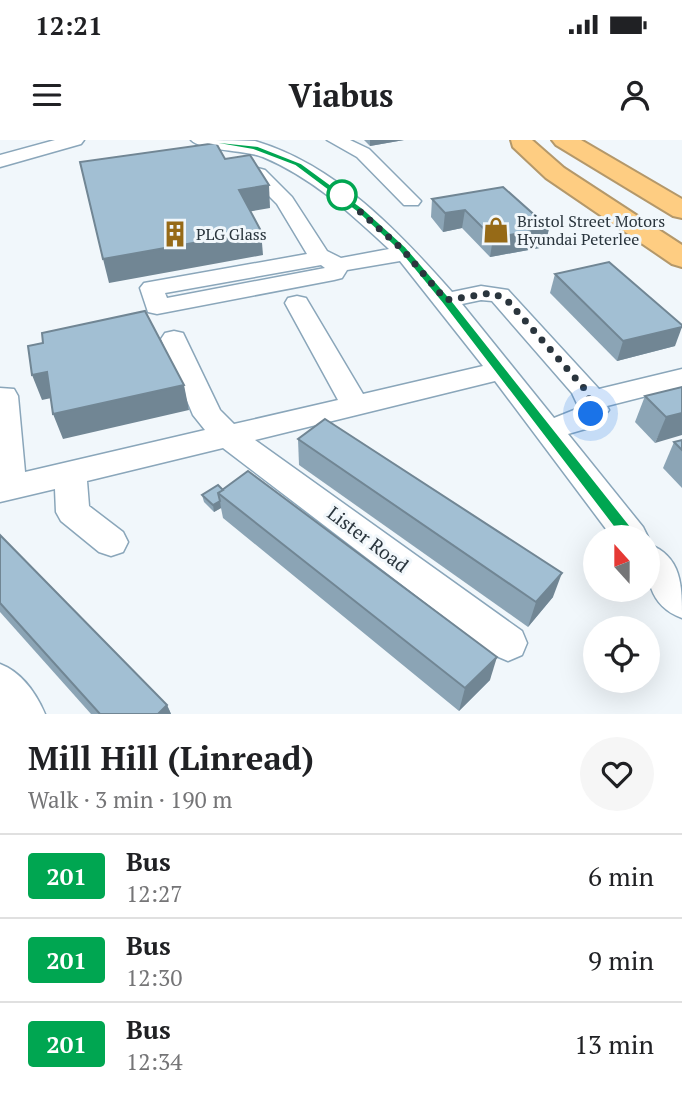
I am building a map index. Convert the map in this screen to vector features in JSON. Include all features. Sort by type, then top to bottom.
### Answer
[{"type":"highway","points":[[564,140],[682,210]]},
{"type":"highway","points":[[581,140],[682,194]]},
{"type":"highway","points":[[519,141],[682,243]]},
{"type":"highway","points":[[519,141],[555,173],[682,258]]},
{"type":"street","points":[[0,161],[75,140]]},
{"type":"street","points":[[200,140],[246,144],[298,164],[375,205],[406,253],[446,300],[622,525]]},
{"type":"street","points":[[336,140],[363,153],[411,201],[375,205]]},
{"type":"street","points":[[206,162],[258,174],[285,201],[319,256],[331,262],[334,273],[157,307],[152,288],[331,262],[406,253]]},
{"type":"street","points":[[446,300],[481,293],[499,295],[584,388],[594,410],[586,419],[547,430]]},
{"type":"street","points":[[297,303],[356,406]]},
{"type":"street","name":"Lister Road","points":[[174,340],[208,415],[228,436],[508,643]]},
{"type":"street","points":[[4,396],[5,489],[500,371]]},
{"type":"street","points":[[591,400],[682,379]]},
{"type":"street","points":[[70,473],[73,512],[111,542]]},
{"type":"street","points":[[660,574],[682,603]]},
{"type":"street","points":[[0,683],[24,714]]},
{"type":"building","name":"PLG Glass","points":[[216,143],[225,159],[250,155],[269,185],[239,190],[261,231],[103,259],[80,162]]},
{"type":"building","points":[[503,187],[549,228],[493,238],[465,210],[445,213],[432,199]]},
{"type":"building","points":[[609,262],[682,327],[623,341],[555,274]]},
{"type":"building","points":[[145,311],[184,385],[53,414],[47,372],[32,375],[28,346],[43,343],[42,333]]},
{"type":"building","points":[[682,387],[682,413],[666,417],[645,396]]},
{"type":"building","points":[[325,419],[562,573],[536,602],[298,439]]},
{"type":"building","points":[[682,440],[682,450],[674,442]]},
{"type":"building","points":[[248,471],[497,657],[465,688],[218,493]]},
{"type":"building","points":[[218,485],[223,490],[218,493],[220,501],[213,505],[202,495]]},
{"type":"building","points":[[0,535],[167,705],[158,714],[100,714],[0,603]]},
{"type":"bus line","name":"201","points":[[200,140],[255,148],[298,164],[361,211],[402,249],[446,300],[622,525]]},
{"type":"place","name":"Bristol Street Motors Hyundai Peterlee","points":[[496,230]]},
{"type":"place","name":"PLG Glass","points":[[175,234]]},
{"type":"route","points":[[342,195],[337,191],[402,249],[446,300],[481,293],[492,293],[506,299],[584,388],[594,410],[591,414]]}]
